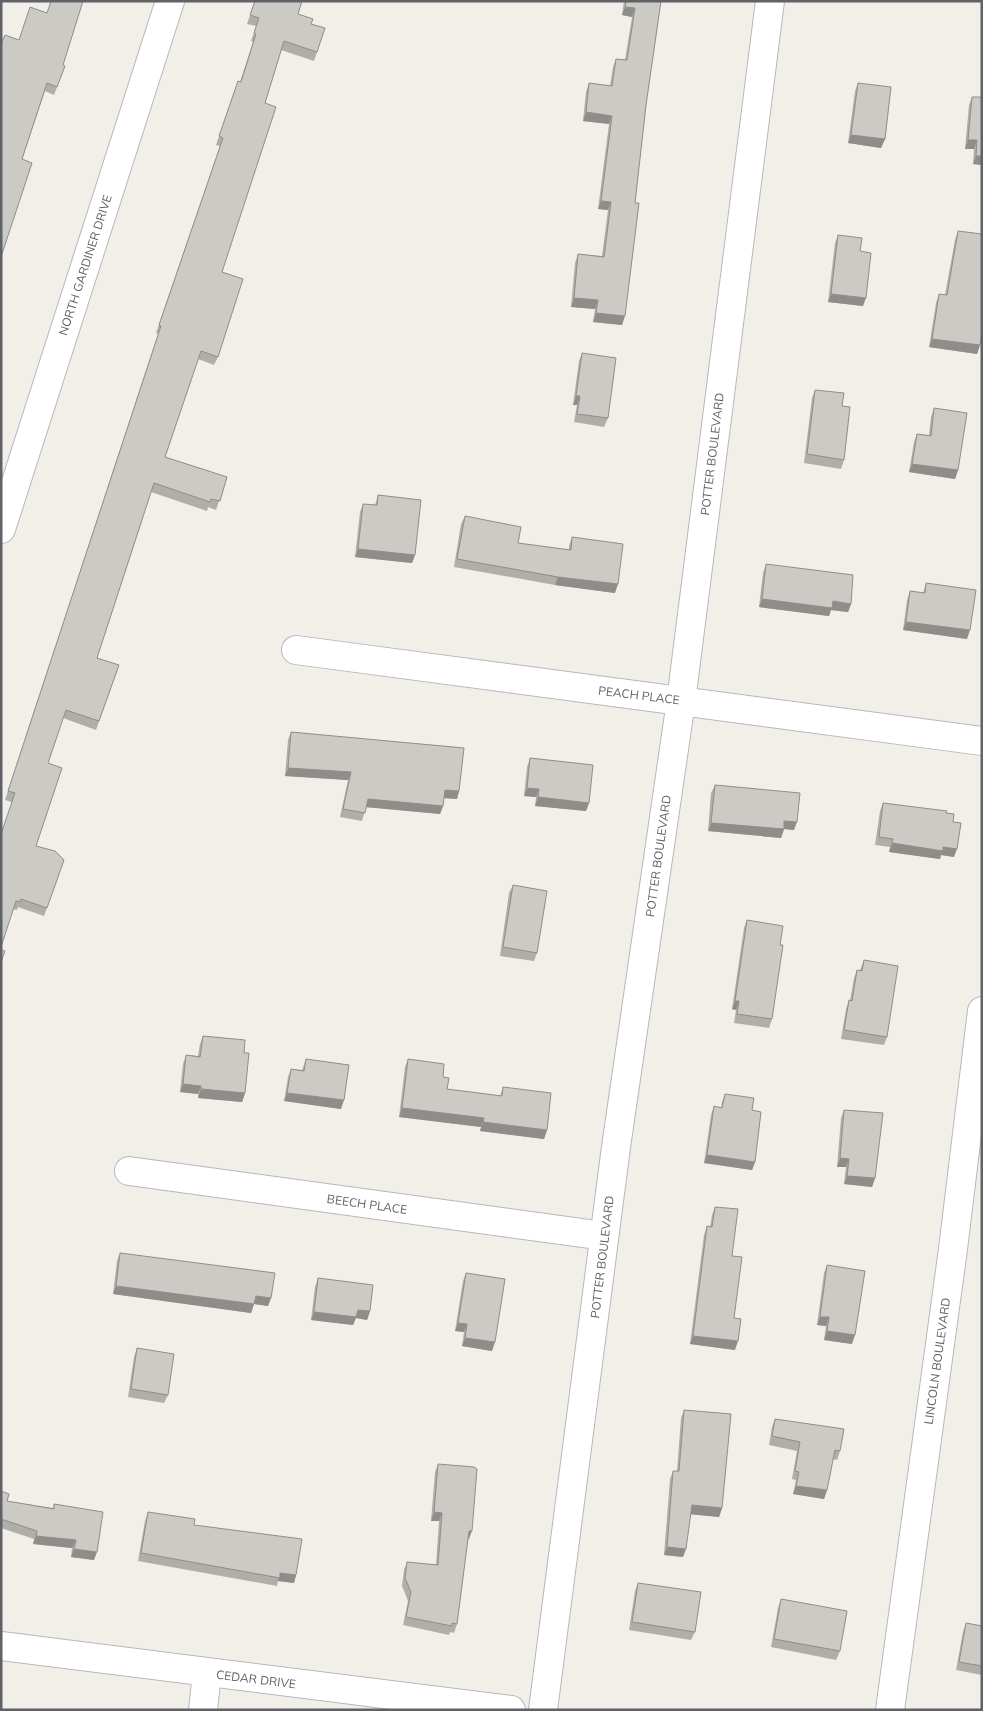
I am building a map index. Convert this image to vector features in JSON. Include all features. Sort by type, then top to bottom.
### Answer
[{"type":"street","name":"NORTH GARDINER DRIVE","points":[[1,529],[170,1]]},
{"type":"street","name":"POTTER BOULEVARD","points":[[543,1710],[604,1236],[681,701],[770,1]]},
{"type":"street","name":"PEACH PLACE","points":[[296,650],[982,741]]},
{"type":"street","name":"LINCOLN BOULEVARD","points":[[890,1710],[953,1249],[982,1011]]},
{"type":"street","name":"BEECH PLACE","points":[[129,1171],[604,1236]]},
{"type":"street","name":"CEDAR DRIVE","points":[[1,1646],[511,1710]]},
{"type":"street","points":[[203,1710],[208,1673]]},
{"type":"building","points":[[51,1],[83,1],[63,65],[65,66],[57,87],[47,83],[22,159],[32,163],[1,257],[1,44],[5,35],[19,40],[30,7],[47,13]]},
{"type":"building","points":[[255,1],[302,1],[298,14],[313,19],[311,24],[325,28],[317,52],[284,41],[265,103],[276,107],[222,272],[243,279],[218,357],[201,351],[165,457],[227,477],[220,501],[211,499],[210,502],[154,483],[97,658],[119,665],[99,721],[66,710],[48,763],[62,768],[36,846],[55,851],[64,860],[47,908],[21,899],[20,902],[16,901],[1,947],[1,834],[15,793],[8,791],[161,326],[159,325],[223,138],[219,136],[238,81],[241,82],[259,18],[250,15]]},
{"type":"building","points":[[626,1],[661,1],[646,105],[635,203],[639,203],[625,316],[596,313],[598,300],[574,298],[578,254],[604,257],[611,202],[601,201],[612,116],[586,112],[589,83],[612,86],[616,59],[627,60],[635,8],[625,7]]},
{"type":"building","points":[[858,83],[891,87],[885,139],[851,135]]},
{"type":"building","points":[[972,97],[982,97],[982,156],[976,156],[977,140],[968,140]]},
{"type":"building","points":[[958,231],[982,234],[982,334],[980,345],[932,339],[939,294],[947,295]]},
{"type":"building","points":[[838,235],[862,238],[860,251],[871,253],[866,298],[831,294]]},
{"type":"building","points":[[582,353],[616,358],[608,418],[577,414],[580,396],[576,396]]},
{"type":"building","points":[[815,390],[844,393],[842,406],[850,407],[844,460],[807,454]]},
{"type":"building","points":[[934,408],[967,413],[958,470],[912,464],[917,434],[931,436]]},
{"type":"building","points":[[378,495],[421,500],[415,555],[358,549],[363,504],[377,505]]},
{"type":"building","points":[[465,516],[521,527],[518,543],[571,550],[572,537],[623,544],[618,584],[558,577],[457,559]]},
{"type":"building","points":[[766,564],[853,575],[851,604],[833,601],[832,608],[762,599]]},
{"type":"building","points":[[926,583],[976,590],[970,630],[906,622],[910,591],[925,593]]},
{"type":"building","points":[[291,732],[464,748],[459,791],[445,790],[443,806],[368,799],[365,813],[343,809],[351,772],[288,768]]},
{"type":"building","points":[[530,758],[593,765],[589,803],[538,797],[539,789],[527,788]]},
{"type":"building","points":[[715,785],[800,793],[797,822],[784,821],[784,829],[711,823]]},
{"type":"building","points":[[883,803],[947,811],[946,813],[954,814],[953,822],[961,823],[957,849],[943,847],[943,851],[892,843],[893,839],[879,837]]},
{"type":"building","points":[[513,885],[547,891],[537,953],[503,947]]},
{"type":"building","points":[[747,920],[783,926],[780,945],[783,945],[772,1019],[737,1014],[739,1001],[735,1001]]},
{"type":"building","points":[[1,950],[5,951],[1,962]]},
{"type":"building","points":[[864,960],[898,966],[887,1037],[844,1030],[849,1000],[852,1001],[857,970],[862,971]]},
{"type":"building","points":[[203,1036],[245,1040],[244,1053],[249,1053],[245,1093],[201,1089],[201,1086],[183,1084],[186,1055],[200,1057]]},
{"type":"building","points":[[306,1059],[349,1065],[344,1100],[287,1093],[291,1069],[304,1071]]},
{"type":"building","points":[[408,1059],[444,1064],[443,1077],[449,1078],[447,1089],[502,1096],[503,1087],[551,1093],[547,1130],[483,1122],[484,1118],[402,1108]]},
{"type":"building","points":[[725,1094],[754,1098],[752,1110],[761,1112],[755,1162],[707,1155],[714,1106],[722,1108]]},
{"type":"building","points":[[844,1110],[883,1113],[875,1178],[847,1176],[849,1159],[840,1158]]},
{"type":"building","points":[[715,1207],[738,1209],[732,1256],[742,1257],[734,1318],[741,1319],[738,1341],[693,1336],[707,1226],[712,1227]]},
{"type":"building","points":[[120,1253],[275,1273],[271,1298],[256,1296],[254,1304],[116,1286]]},
{"type":"building","points":[[827,1265],[865,1271],[855,1335],[827,1331],[829,1317],[820,1317]]},
{"type":"building","points":[[466,1273],[505,1279],[495,1342],[465,1338],[467,1324],[458,1323]]},
{"type":"building","points":[[318,1278],[373,1285],[370,1311],[358,1310],[356,1317],[314,1312]]},
{"type":"building","points":[[137,1348],[174,1354],[168,1395],[131,1389]]},
{"type":"building","points":[[684,1410],[731,1414],[722,1508],[692,1505],[686,1549],[667,1547],[673,1471],[679,1471]]},
{"type":"building","points":[[775,1419],[844,1429],[840,1451],[835,1450],[827,1490],[796,1486],[799,1472],[795,1471],[800,1442],[772,1436]]},
{"type":"building","points":[[438,1464],[474,1467],[477,1469],[472,1531],[469,1531],[457,1624],[452,1623],[452,1626],[406,1617],[411,1592],[405,1578],[407,1562],[438,1565],[442,1513],[434,1512]]},
{"type":"building","points":[[1,1491],[9,1494],[7,1501],[54,1509],[54,1504],[103,1512],[97,1552],[74,1549],[76,1540],[36,1536],[37,1531],[1,1519]]},
{"type":"building","points":[[148,1512],[195,1519],[194,1525],[302,1539],[296,1575],[280,1573],[280,1578],[141,1553]]},
{"type":"building","points":[[638,1583],[701,1592],[695,1632],[632,1622]]},
{"type":"building","points":[[781,1599],[847,1611],[840,1651],[774,1639]]},
{"type":"building","points":[[966,1623],[982,1626],[982,1666],[959,1662]]}]
